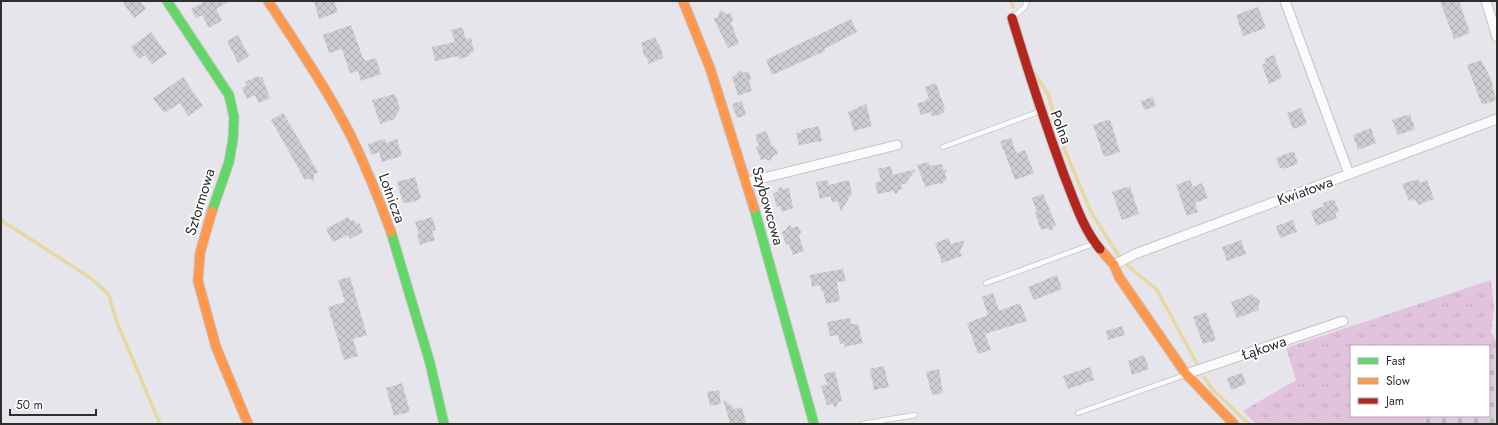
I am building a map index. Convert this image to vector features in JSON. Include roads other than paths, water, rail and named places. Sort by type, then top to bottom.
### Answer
[{"type":"street","name":"Sztormowa","points":[[167,1],[229,95],[235,113],[233,141],[202,246],[198,275],[205,312],[222,365],[248,424]]},
{"type":"street","name":"Lotnicza","points":[[268,1],[305,55],[350,136],[372,182],[412,299],[440,396],[444,424]]},
{"type":"street","name":"Szybowcowa","points":[[683,1],[710,68],[747,182],[814,424]]},
{"type":"street","points":[[1285,1],[1349,174]]},
{"type":"street","points":[[1486,1],[1497,37]]},
{"type":"street","name":"Polna","points":[[1012,18],[1040,111],[1078,208],[1095,243],[1114,265],[1119,277],[1186,374],[1234,424]]},
{"type":"street","name":"Kwiatowa","points":[[1114,265],[1135,254],[1497,119]]},
{"type":"street","points":[[747,182],[897,145]]},
{"type":"street","name":"Łąkowa","points":[[1186,374],[1343,321]]},
{"type":"lane","points":[[1012,18],[1025,6],[1027,1]]},
{"type":"lane","points":[[943,147],[1040,111]]},
{"type":"lane","points":[[986,283],[1095,243]]},
{"type":"lane","points":[[1078,414],[1186,374]]},
{"type":"lane","points":[[862,424],[915,415]]},
{"type":"waterway","points":[[1011,1],[1013,7]]},
{"type":"waterway","points":[[1035,74],[1048,94],[1064,148],[1091,212],[1118,255]]},
{"type":"waterway","points":[[1,220],[92,279],[109,295],[116,320],[160,424]]},
{"type":"waterway","points":[[1127,265],[1157,290],[1197,364]]},
{"type":"waterway","points":[[1204,377],[1213,390],[1249,424]]}]
